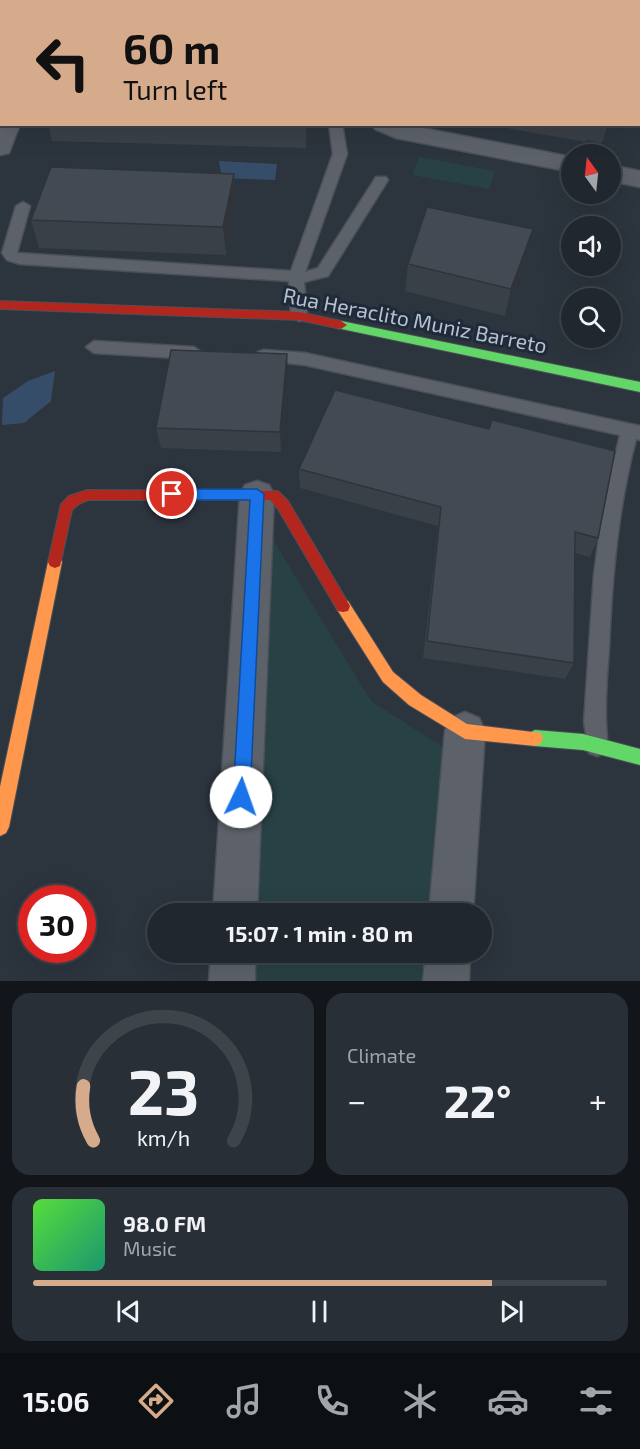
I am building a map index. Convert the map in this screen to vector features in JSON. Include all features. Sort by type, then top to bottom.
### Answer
[{"type":"street","points":[[0,148],[7,126]]},
{"type":"street","points":[[387,126],[396,131],[561,163]]},
{"type":"street","points":[[621,175],[640,179]]},
{"type":"street","name":"Rua Heraclito Muniz Barreto","points":[[0,305],[299,316],[640,387]]},
{"type":"street","points":[[236,903],[257,494]]},
{"type":"street","points":[[0,827],[66,508],[74,500],[87,495],[273,495],[283,505],[367,647],[388,677],[415,700],[465,731],[597,746],[640,757]]},
{"type":"street","points":[[452,903],[465,731]]},
{"type":"street","points":[[232,981],[233,963]]},
{"type":"street","points":[[446,981],[447,963]]},
{"type":"lane","points":[[299,316],[296,277],[340,154],[335,126]]},
{"type":"lane","points":[[23,206],[9,253],[20,260],[296,277],[317,276],[323,273],[381,180]]},
{"type":"lane","points":[[94,347],[211,354]]},
{"type":"lane","points":[[247,356],[305,359],[635,432],[616,473],[603,571],[595,722],[597,746]]},
{"type":"green space","points":[[419,157],[495,171],[489,189],[412,175]]},
{"type":"green space","points":[[258,515],[371,701],[454,754],[443,903],[239,903]]},
{"type":"green space","points":[[236,963],[438,963],[437,981],[235,981]]},
{"type":"water","points":[[219,161],[277,164],[275,180],[222,178]]},
{"type":"water","points":[[55,371],[51,401],[24,423],[2,425],[3,398],[28,381]]},
{"type":"building","points":[[51,167],[234,174],[223,227],[31,220]]},
{"type":"building","points":[[427,207],[533,229],[511,289],[408,264]]},
{"type":"building","points":[[171,350],[287,354],[280,432],[156,428]]},
{"type":"building","points":[[335,390],[489,429],[492,420],[615,451],[598,538],[575,532],[574,663],[427,641],[441,507],[299,469]]},
{"type":"traffic: fast","points":[[341,325],[640,387]]},
{"type":"traffic: fast","points":[[535,738],[583,742],[640,757]]},
{"type":"traffic: slow","points":[[0,827],[55,562]]},
{"type":"traffic: slow","points":[[343,606],[388,677],[415,700],[465,731],[535,738]]},
{"type":"traffic: jam","points":[[0,305],[299,316],[341,325]]},
{"type":"traffic: jam","points":[[55,562],[66,508],[74,500],[87,495],[273,495],[283,505],[343,606]]},
{"type":"route","points":[[172,494],[257,494],[241,797]]}]
